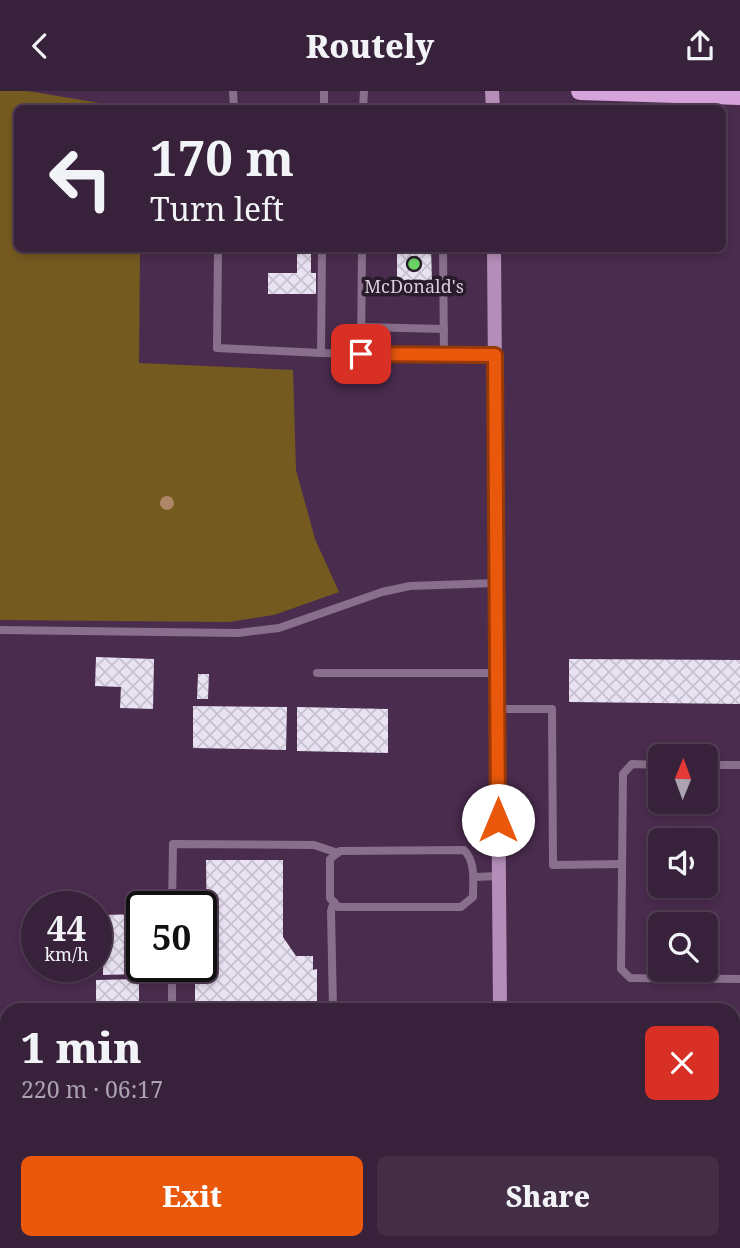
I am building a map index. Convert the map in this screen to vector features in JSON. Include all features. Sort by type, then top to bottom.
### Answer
[{"type":"main road","points":[[580,91],[740,96]]},
{"type":"main road","points":[[494,252],[500,1003]]},
{"type":"lane","points":[[218,252],[217,348],[321,353],[495,355]]},
{"type":"lane","points":[[321,353],[322,252]]},
{"type":"lane","points":[[361,354],[362,252]]},
{"type":"lane","points":[[443,252],[444,355]]},
{"type":"lane","points":[[361,327],[444,329]]},
{"type":"lane","points":[[0,630],[238,633],[279,628],[382,592],[410,586],[496,583]]},
{"type":"lane","points":[[317,673],[497,673]]},
{"type":"lane","points":[[497,709],[552,709],[553,865],[622,864]]},
{"type":"lane","points":[[648,765],[632,764],[623,773],[621,969],[630,978],[740,979]]},
{"type":"lane","points":[[718,765],[740,765]]},
{"type":"lane","points":[[173,891],[173,844],[314,845],[338,853],[464,850],[470,857],[474,877],[473,897],[461,907],[338,907],[330,898],[330,859],[338,853]]},
{"type":"lane","points":[[474,877],[499,876]]},
{"type":"lane","points":[[332,1003],[331,911],[334,902]]},
{"type":"lane","points":[[172,982],[172,1003]]},
{"type":"shaded area","points":[[0,91],[28,91],[111,105],[14,105],[14,252],[140,252],[139,363],[293,370],[296,470],[315,539],[339,592],[274,615],[229,622],[0,620]]},
{"type":"building","points":[[297,252],[311,252],[311,273],[316,273],[316,294],[268,294],[268,273],[297,273]]},
{"type":"building","name":"McDonald's","points":[[397,252],[431,252],[432,280],[397,281]]},
{"type":"building","points":[[96,657],[154,659],[153,709],[120,708],[121,687],[95,686]]},
{"type":"building","points":[[569,659],[740,660],[740,704],[569,702]]},
{"type":"building","points":[[198,674],[209,674],[208,699],[197,699]]},
{"type":"building","points":[[193,706],[287,707],[286,750],[193,748]]},
{"type":"building","points":[[297,707],[388,709],[388,753],[297,751]]},
{"type":"building","points":[[206,860],[283,860],[283,937],[296,956],[313,956],[313,970],[317,969],[317,1001],[195,1003],[195,982],[217,982],[217,891],[206,891]]},
{"type":"building","points":[[126,914],[126,974],[112,975],[112,915]]},
{"type":"building","points":[[126,979],[126,982],[139,982],[139,1003],[96,1003],[96,982]]},
{"type":"place","name":"McDonald's","points":[[414,264]]},
{"type":"route","points":[[361,354],[495,355],[498,820]]}]
